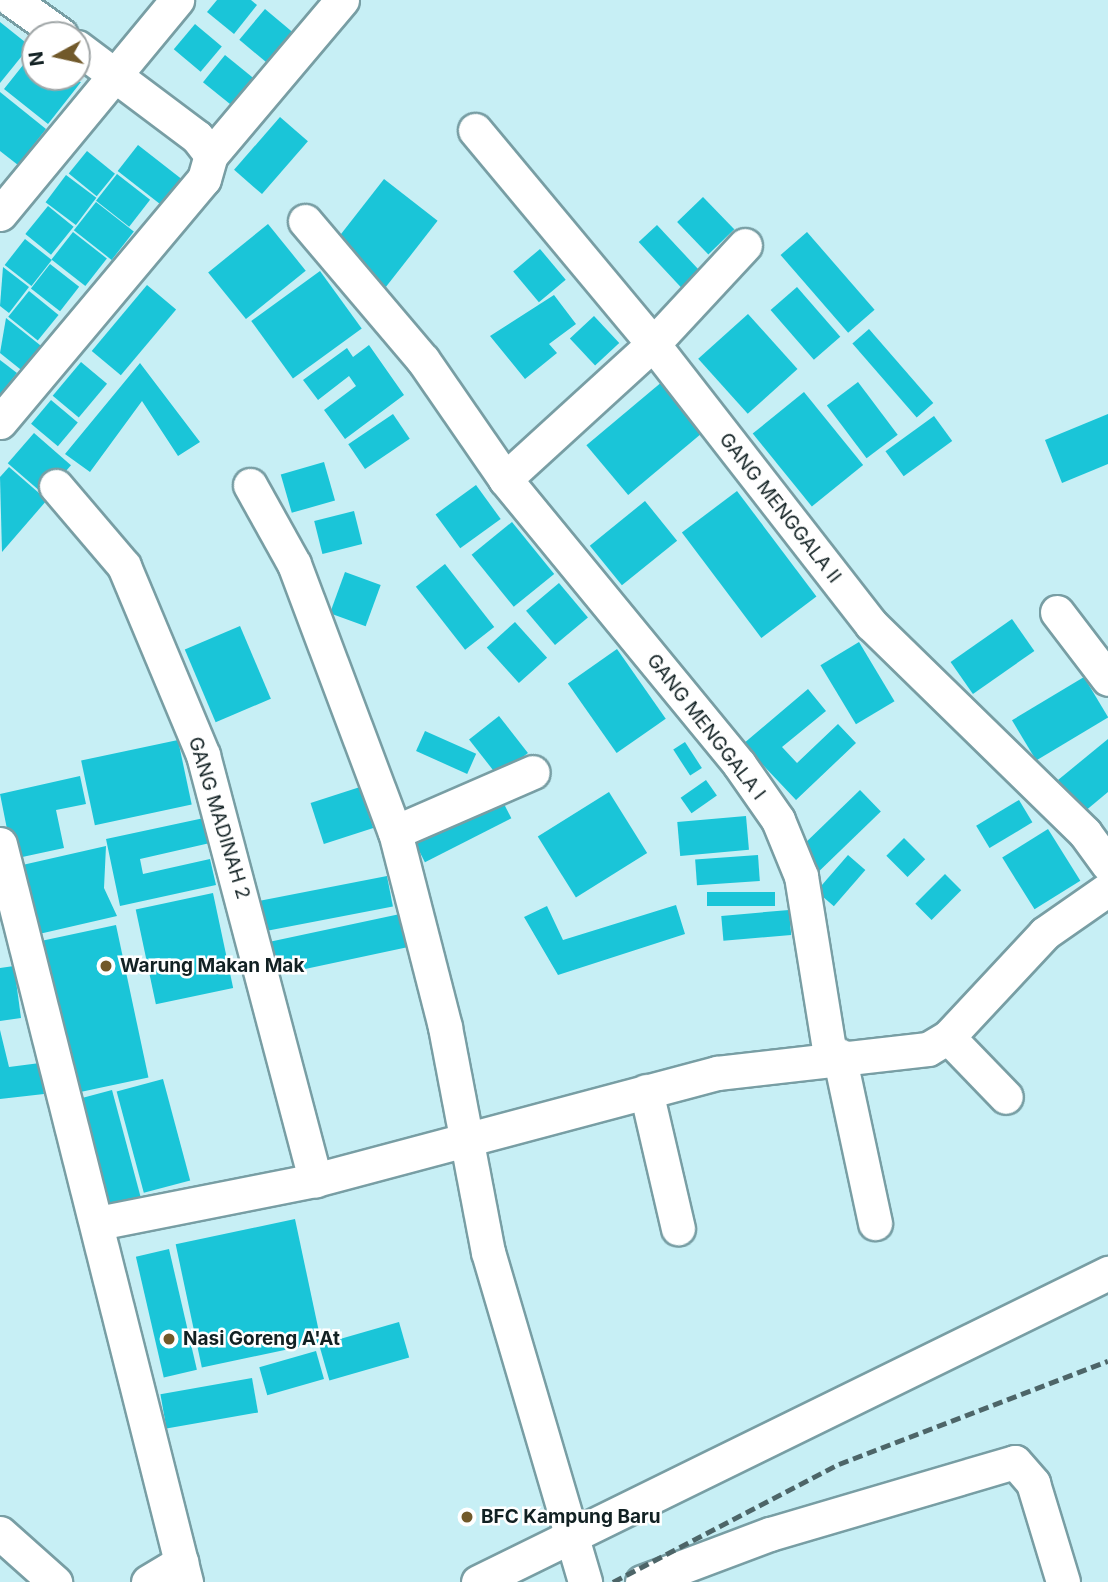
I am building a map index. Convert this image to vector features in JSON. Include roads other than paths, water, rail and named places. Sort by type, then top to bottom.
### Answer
[{"type":"street","points":[[12,0],[41,21]]},
{"type":"street","points":[[0,214],[177,0]]},
{"type":"street","points":[[0,422],[204,179],[211,155],[342,0]]},
{"type":"street","points":[[91,57],[197,137],[211,155]]},
{"type":"street","name":"GANG MENGGALA II","points":[[475,130],[653,344],[871,624],[1085,833],[1108,865]]},
{"type":"street","name":"GANG MENGGALA I","points":[[305,221],[422,360],[505,479],[739,764],[778,821],[801,876],[834,1056],[875,1223]]},
{"type":"street","points":[[505,479],[653,344],[745,245]]},
{"type":"street","points":[[250,485],[294,564],[395,832],[466,1140],[488,1252],[569,1539],[585,1582]]},
{"type":"street","name":"GANG MADINAH 2","points":[[56,486],[124,566],[203,754],[314,1180]]},
{"type":"street","points":[[1057,612],[1108,679]]},
{"type":"street","points":[[395,832],[533,772]]},
{"type":"street","points":[[0,844],[98,1223],[183,1572],[148,1582]]},
{"type":"street","points":[[98,1223],[314,1180],[646,1091],[834,1056],[897,1054],[948,1037],[1045,933],[1108,890]]},
{"type":"street","points":[[948,1037],[1006,1097]]},
{"type":"street","points":[[646,1091],[678,1228]]},
{"type":"street","points":[[478,1582],[1108,1273]]},
{"type":"street","points":[[642,1582],[770,1534],[1015,1462],[1033,1483],[1063,1582]]},
{"type":"street","points":[[0,1533],[55,1582]]},
{"type":"railway","points":[[613,1582],[839,1464],[1108,1361]]},
{"type":"place","name":"Warung Makan Mak","points":[[106,966]]},
{"type":"place","name":"Nasi Goreng A'At","points":[[169,1339]]},
{"type":"place","name":"BFC Kampung Baru","points":[[467,1517]]}]
